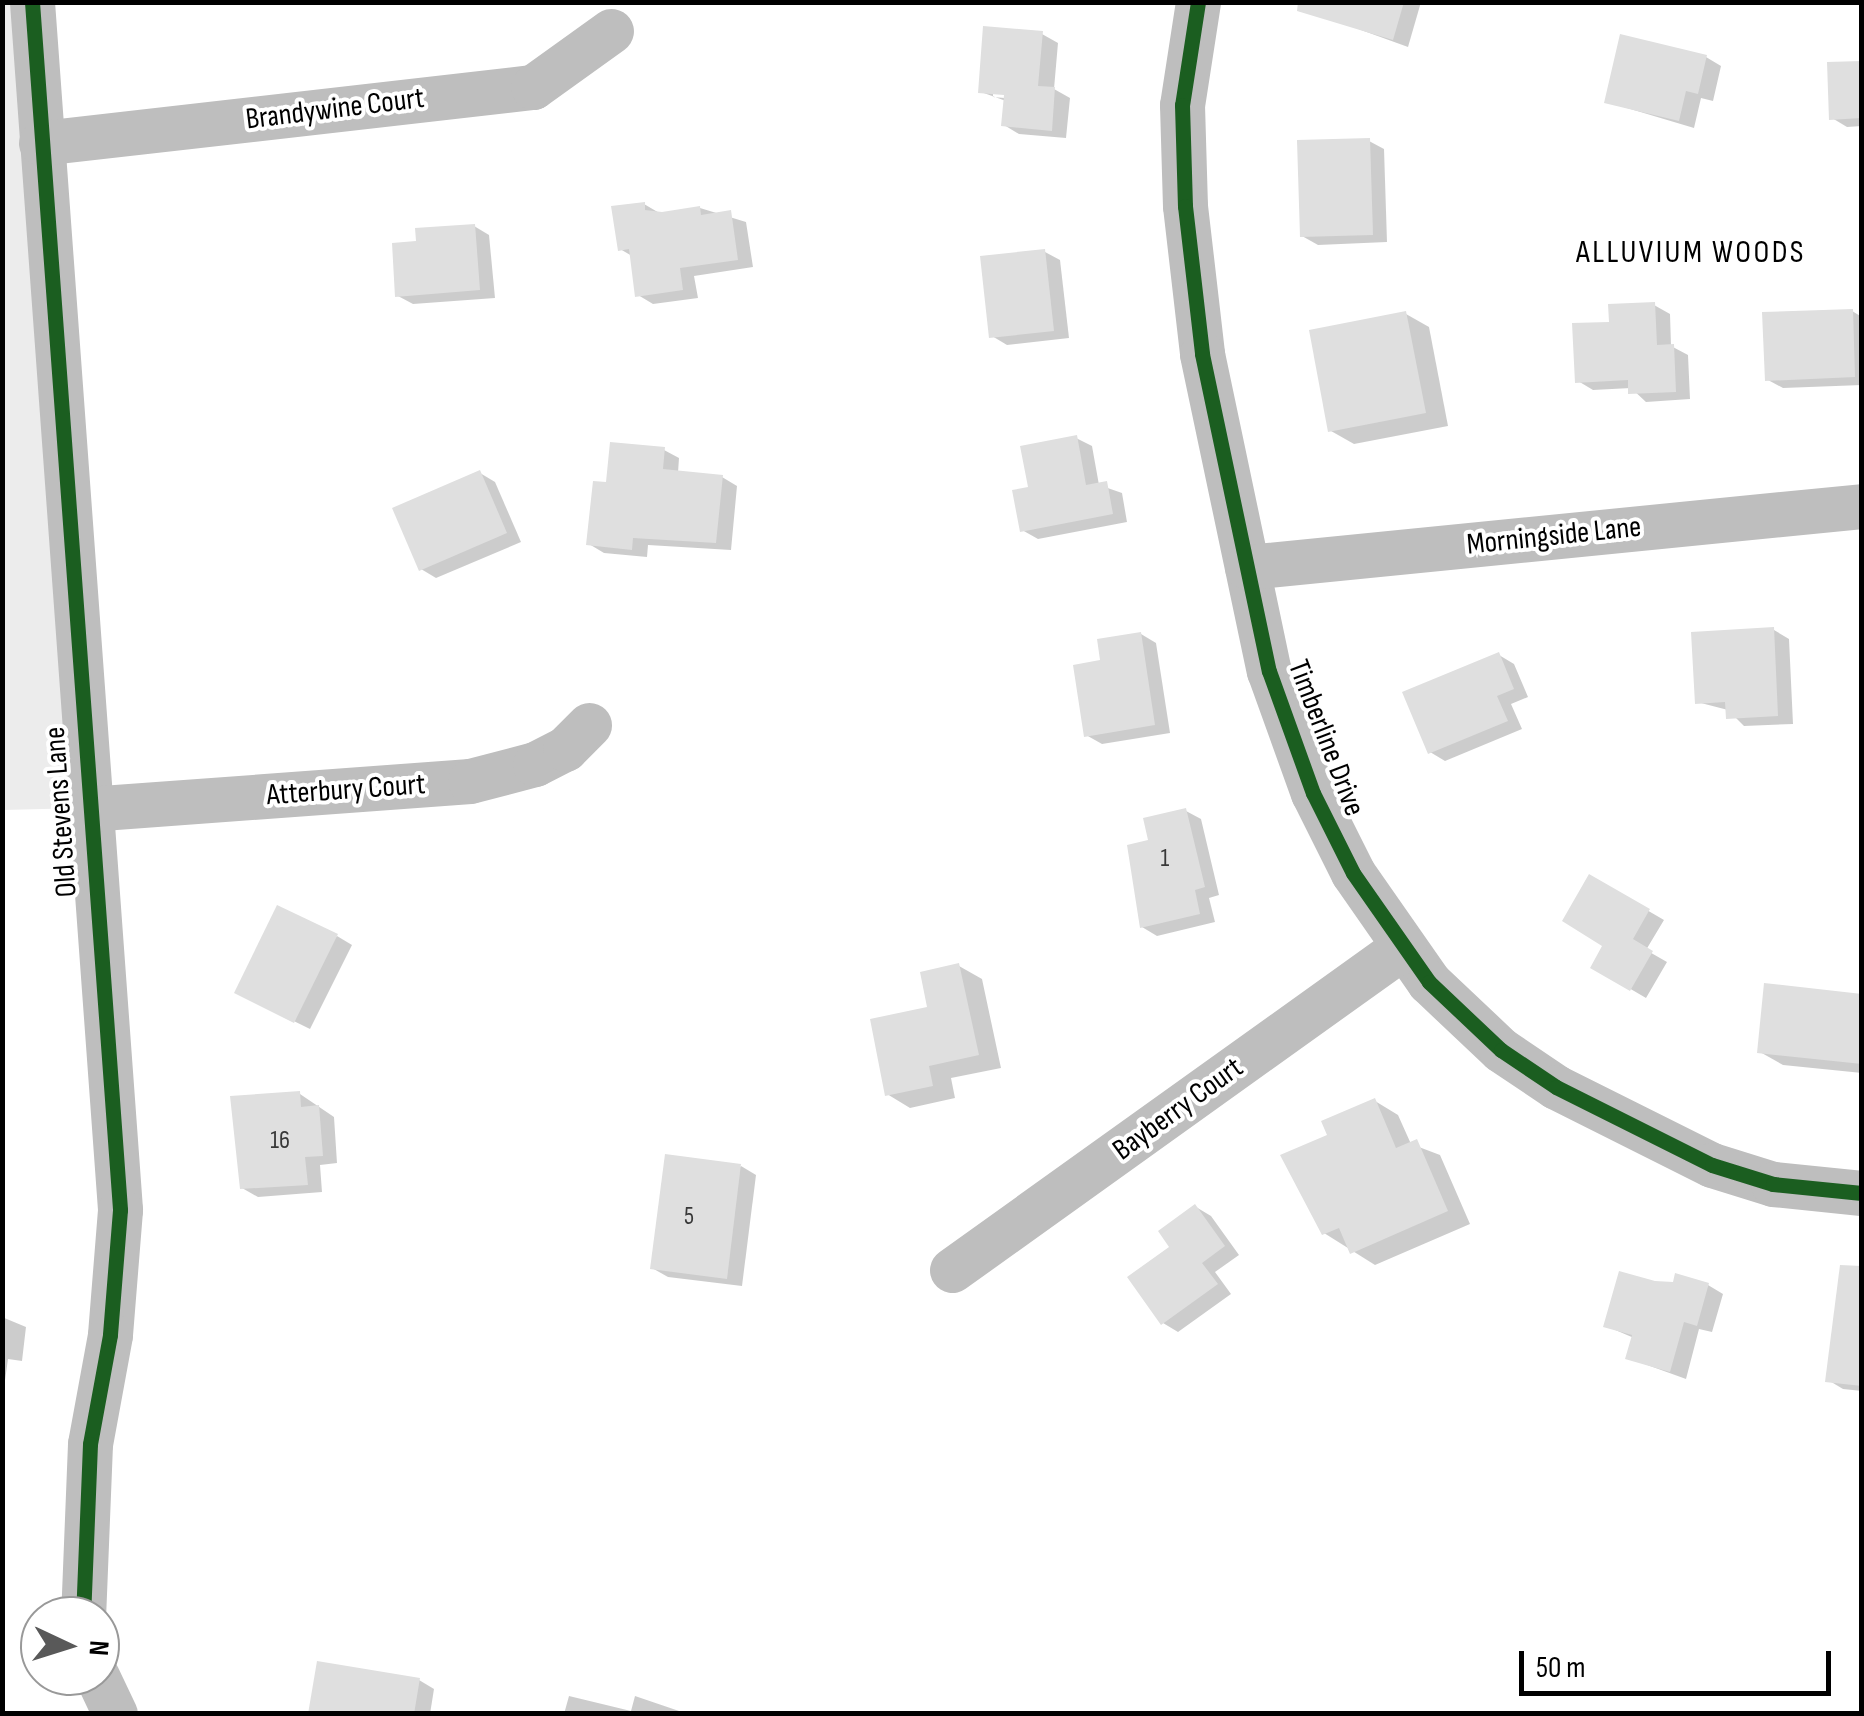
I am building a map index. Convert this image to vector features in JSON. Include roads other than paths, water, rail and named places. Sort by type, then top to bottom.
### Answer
[{"type":"street","name":"Old Stevens Lane","points":[[32,2],[120,1210],[110,1335],[90,1444],[85,1596]]},
{"type":"street","name":"Timberline Drive","points":[[1198,2],[1184,85],[1185,206],[1202,354],[1269,671],[1313,793],[1353,873],[1429,982],[1502,1050],[1556,1087],[1712,1165],[1773,1184],[1862,1193]]},
{"type":"street","name":"Brandywine Court","points":[[41,144],[533,86],[611,31]]},
{"type":"street","name":"Morningside Lane","points":[[1247,567],[1862,506]]},
{"type":"street","name":"Atterbury Court","points":[[88,808],[470,781],[535,764],[566,749],[588,725]]},
{"type":"street","name":"Bayberry Court","points":[[952,1270],[1403,947]]},
{"type":"district","name":"ALLUVIUM WOODS","points":[[1691,253]]}]
